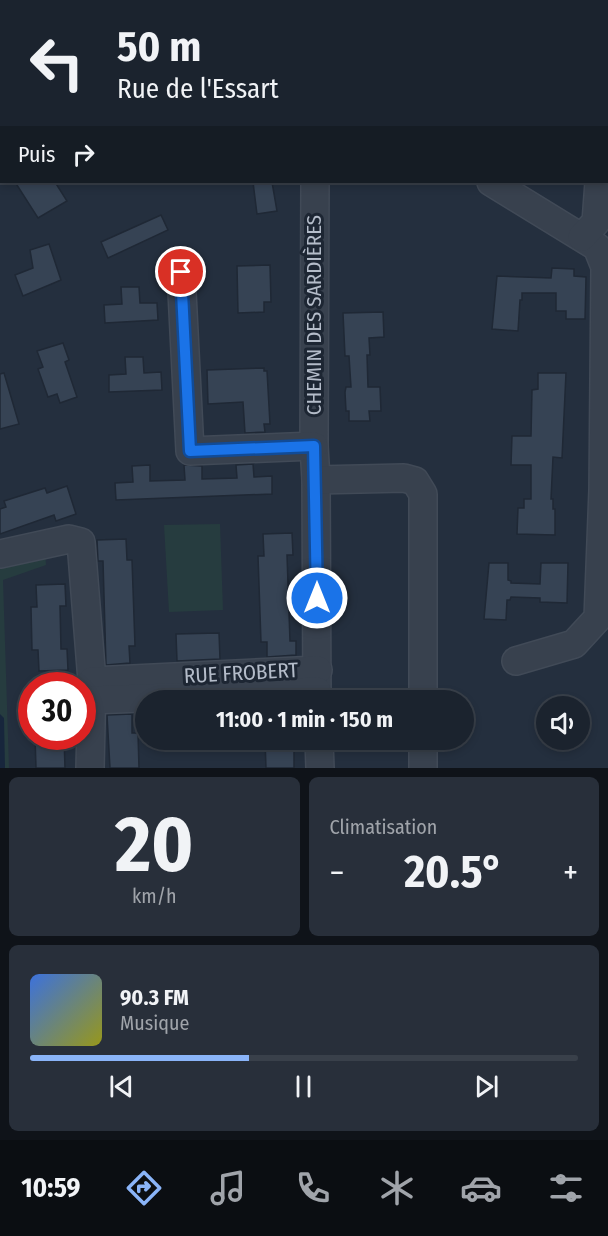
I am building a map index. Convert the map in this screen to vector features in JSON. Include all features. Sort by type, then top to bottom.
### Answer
[{"type":"street","name":"CHEMIN DES SARDIÈRES","points":[[315,183],[314,446],[317,687]]},
{"type":"street","points":[[493,183],[596,243]]},
{"type":"street","points":[[516,661],[574,644],[598,618],[605,490],[605,267],[596,243],[599,183]]},
{"type":"street","points":[[181,272],[190,451],[314,446]]},
{"type":"street","points":[[316,480],[404,478],[415,482],[423,494],[423,690]]},
{"type":"street","points":[[0,554],[69,539],[81,542],[91,672]]},
{"type":"street","name":"RUE FROBERT","points":[[96,690],[317,687]]},
{"type":"street","points":[[90,750],[90,768]]},
{"type":"street","points":[[319,750],[320,768]]},
{"type":"street","points":[[423,750],[423,768]]},
{"type":"green space","points":[[220,524],[223,610],[169,612],[164,525]]},
{"type":"green space","points":[[45,552],[46,565],[3,580],[9,768],[0,768],[0,566]]},
{"type":"water","points":[[0,714],[4,718],[5,768],[0,768]]},
{"type":"building","points":[[16,183],[56,183],[67,201],[38,218]]},
{"type":"building","points":[[253,183],[272,183],[277,211],[257,214]]},
{"type":"building","points":[[161,215],[168,230],[108,258],[101,242]]},
{"type":"building","points":[[49,244],[61,280],[23,296],[15,275],[33,268],[30,250]]},
{"type":"building","points":[[270,265],[271,302],[264,302],[264,312],[238,313],[237,266]]},
{"type":"building","points":[[552,268],[574,269],[574,276],[586,277],[585,319],[566,319],[566,311],[556,311],[556,293],[522,293],[518,331],[492,329],[497,276],[551,278]]},
{"type":"building","points":[[121,287],[139,287],[140,303],[157,303],[158,320],[105,323],[104,305],[122,304]]},
{"type":"building","points":[[383,312],[384,337],[369,338],[370,355],[367,355],[368,387],[380,387],[381,411],[369,411],[370,421],[349,421],[345,392],[346,387],[351,387],[349,356],[345,356],[343,313]]},
{"type":"building","points":[[63,343],[69,360],[65,362],[77,397],[60,403],[57,394],[48,397],[38,369],[43,367],[37,351]]},
{"type":"building","points":[[125,357],[143,357],[144,373],[161,372],[162,390],[109,392],[109,375],[126,374]]},
{"type":"building","points":[[264,368],[264,371],[267,371],[270,424],[264,424],[265,432],[245,433],[243,402],[208,404],[207,370]]},
{"type":"building","points":[[4,373],[19,424],[0,429],[0,374]]},
{"type":"building","points":[[538,373],[566,373],[562,458],[553,457],[551,499],[553,499],[553,509],[555,509],[555,535],[517,534],[518,508],[524,508],[524,499],[531,499],[531,465],[511,465],[512,436],[531,436],[532,390],[538,389]]},
{"type":"building","points":[[253,464],[254,477],[272,476],[272,494],[116,500],[115,483],[133,482],[132,466],[150,465],[150,481],[185,480],[184,465],[202,466],[202,479],[237,478],[236,465]]},
{"type":"building","points":[[67,486],[76,514],[56,521],[54,515],[0,534],[0,509],[6,507],[4,501],[45,488],[47,493]]},
{"type":"building","points":[[292,533],[293,555],[287,555],[290,641],[296,641],[296,655],[267,657],[267,642],[261,642],[258,556],[264,556],[263,534]]},
{"type":"building","points":[[126,539],[127,560],[132,560],[135,646],[129,646],[130,663],[106,665],[103,561],[98,561],[97,540]]},
{"type":"building","points":[[489,563],[508,563],[508,580],[511,583],[540,584],[541,563],[568,563],[567,603],[540,602],[540,598],[511,597],[507,600],[506,620],[484,619]]},
{"type":"building","points":[[65,584],[66,606],[60,606],[61,649],[67,649],[68,670],[39,671],[38,650],[32,650],[31,607],[37,607],[36,585]]},
{"type":"building","points":[[219,633],[220,659],[177,661],[176,634]]},
{"type":"building","points":[[132,714],[132,733],[135,733],[135,750],[138,750],[139,768],[110,768],[107,715]]},
{"type":"building","points":[[35,750],[64,750],[65,768],[36,768]]},
{"type":"building","points":[[265,750],[294,750],[294,768],[266,768]]},
{"type":"route","points":[[181,272],[190,451],[314,446],[317,598]]}]
